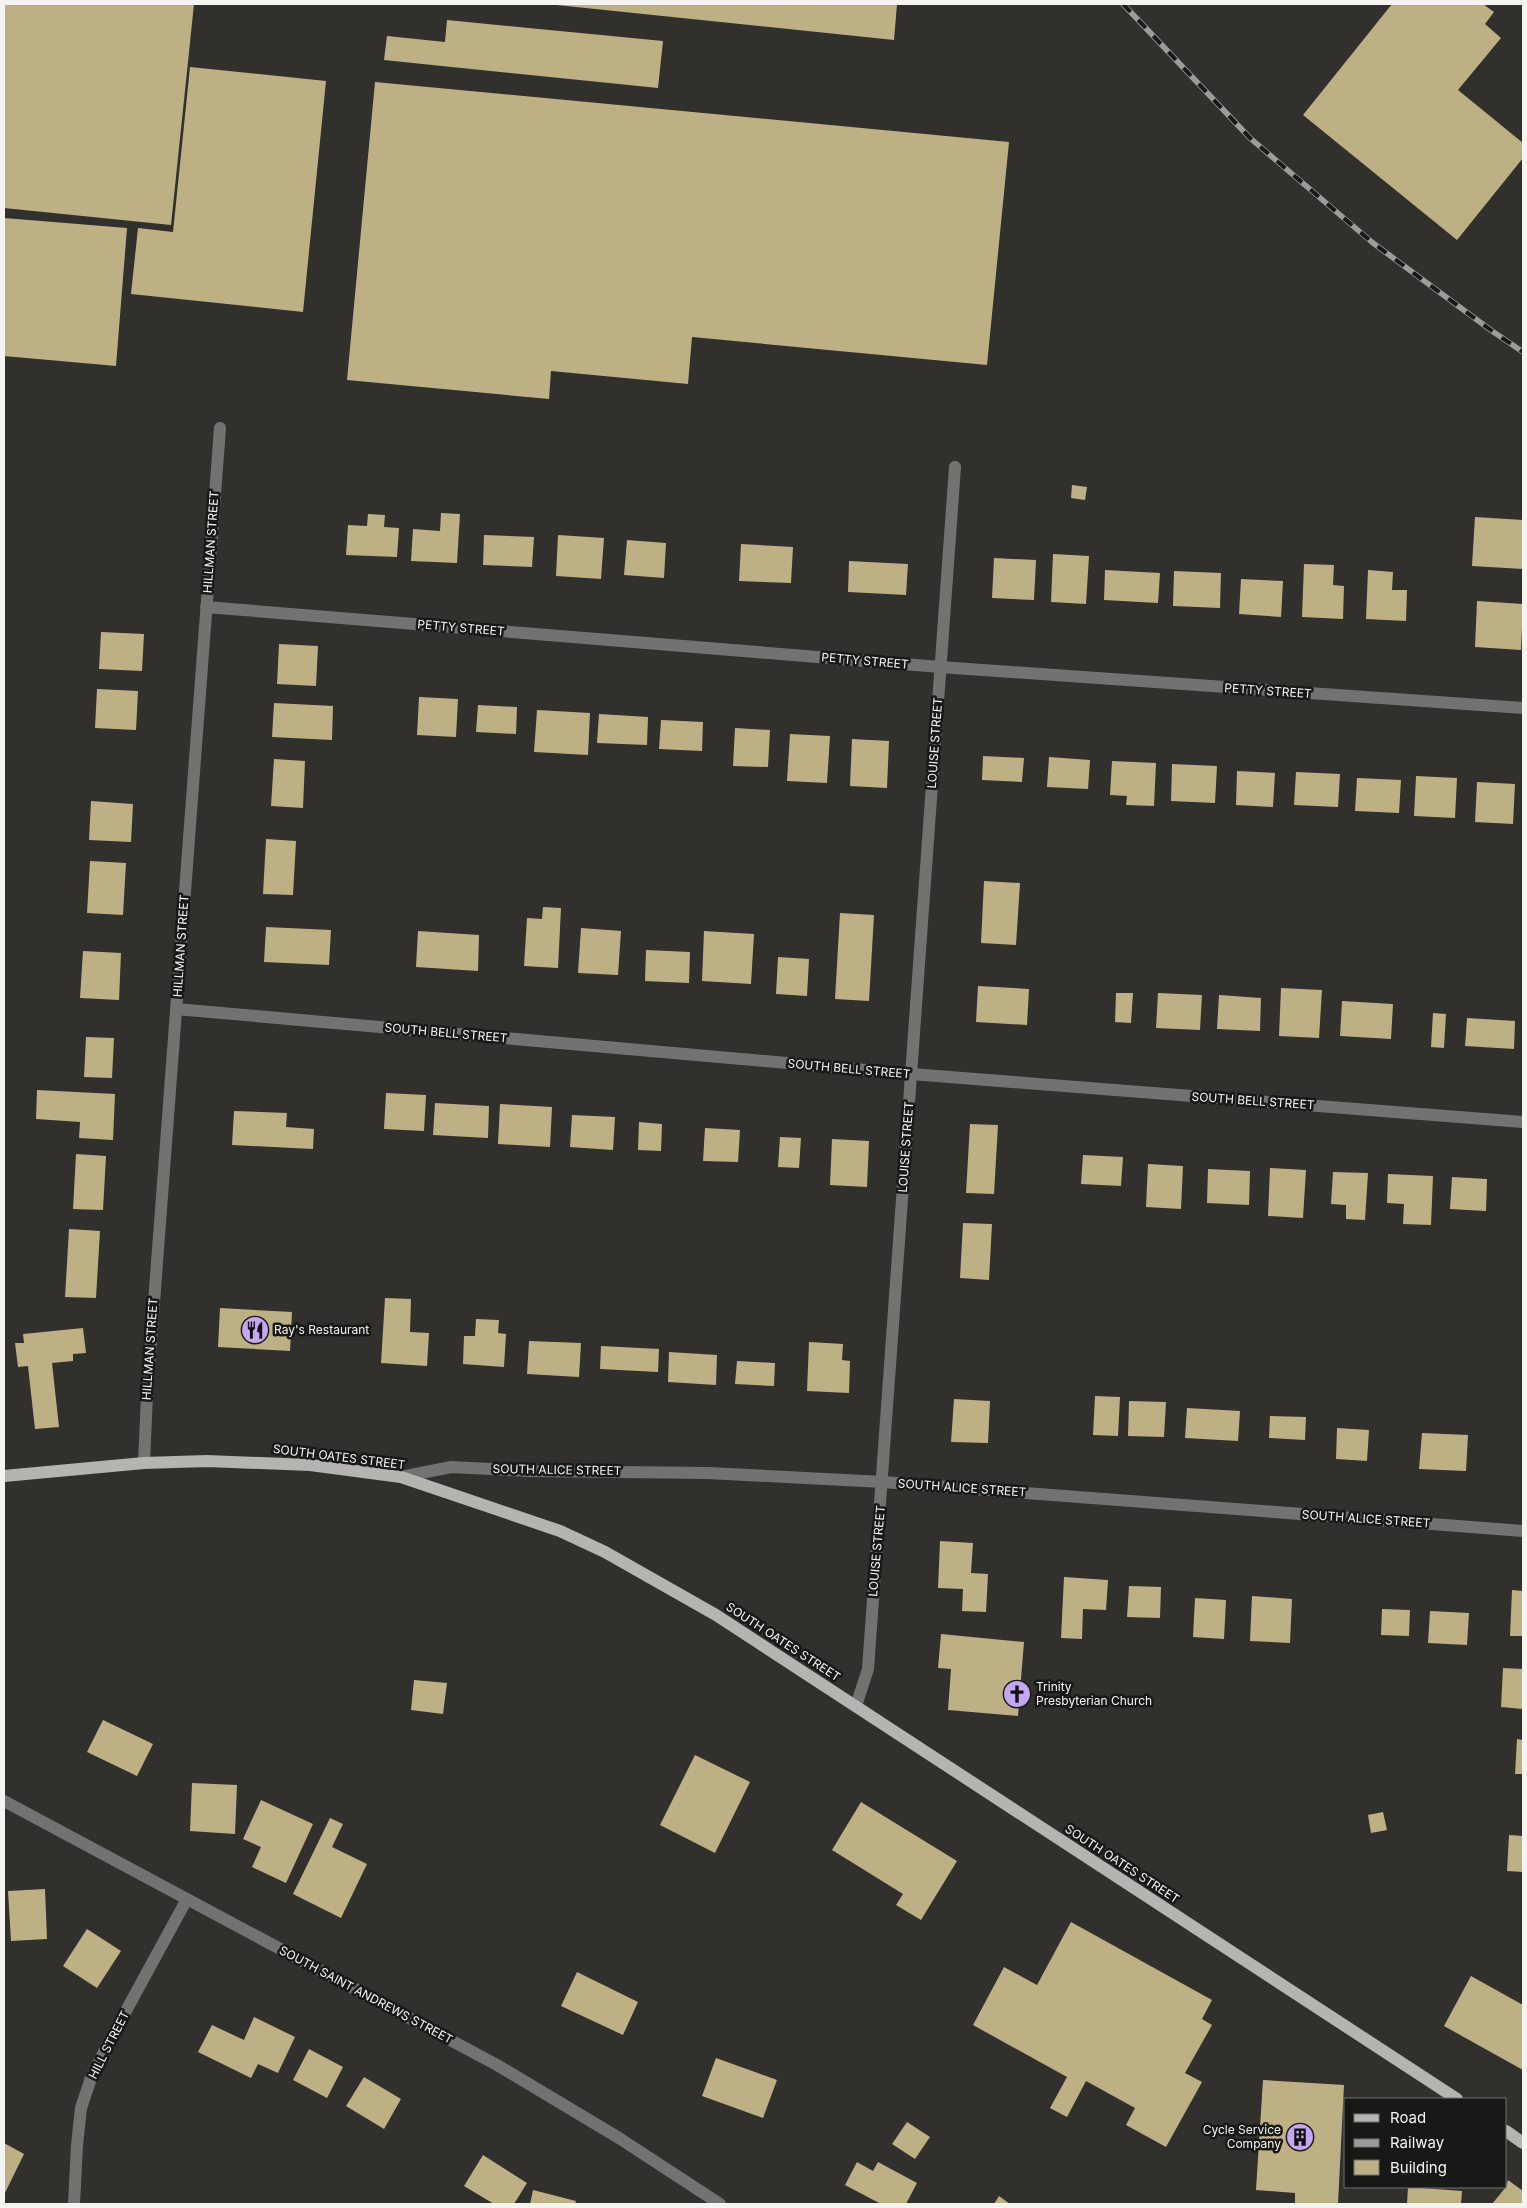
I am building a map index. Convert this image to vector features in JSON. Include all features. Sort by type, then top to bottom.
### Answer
[{"type":"main road","name":"SOUTH OATES STREET","points":[[4,1476],[144,1463],[207,1460],[310,1465],[401,1477],[552,1528],[605,1552],[716,1615],[1455,2098]]},
{"type":"main road","points":[[1507,2132],[1523,2143]]},
{"type":"street","name":"HILLMAN STREET","points":[[144,1463],[146,1395],[220,428]]},
{"type":"street","name":"LOUISE STREET","points":[[856,1706],[868,1669],[883,1482],[910,1074],[955,467]]},
{"type":"street","name":"PETTY STREET","points":[[206,607],[940,668],[1523,708]]},
{"type":"street","name":"SOUTH BELL STREET","points":[[176,1009],[910,1074],[1523,1122]]},
{"type":"street","name":"SOUTH ALICE STREET","points":[[401,1477],[451,1466],[529,1471],[708,1473],[883,1482],[1523,1531]]},
{"type":"street","name":"SOUTH SAINT ANDREWS STREET","points":[[4,1801],[497,2065],[619,2138],[720,2204]]},
{"type":"street","name":"HILL STREET","points":[[74,2204],[77,2145],[82,2108],[91,2078],[186,1899]]},
{"type":"building","points":[[4,4],[194,4],[171,225],[4,208]]},
{"type":"building","points":[[547,4],[897,4],[894,40]]},
{"type":"building","points":[[1392,4],[1483,4],[1494,12],[1485,24],[1501,38],[1458,90],[1523,143],[1523,158],[1457,240],[1303,115]]},
{"type":"building","points":[[447,20],[663,41],[658,88],[384,60],[387,36],[445,42]]},
{"type":"building","points":[[190,67],[326,81],[303,312],[131,294],[138,228],[173,232]]},
{"type":"building","points":[[375,82],[1009,142],[987,365],[692,337],[688,384],[551,371],[549,399],[347,380]]},
{"type":"building","points":[[4,218],[127,228],[116,366],[4,356]]},
{"type":"building","points":[[1072,485],[1087,487],[1085,500],[1071,498]]},
{"type":"building","points":[[441,513],[460,514],[457,563],[411,561],[413,529],[440,531]]},
{"type":"building","points":[[368,514],[385,515],[384,527],[399,528],[397,557],[346,555],[348,525],[367,526]]},
{"type":"building","points":[[1475,517],[1523,520],[1523,569],[1472,566]]},
{"type":"building","points":[[484,535],[534,537],[532,567],[483,565]]},
{"type":"building","points":[[558,535],[604,538],[601,579],[556,576]]},
{"type":"building","points":[[627,540],[666,543],[664,578],[624,575]]},
{"type":"building","points":[[741,544],[793,547],[791,583],[739,581]]},
{"type":"building","points":[[1053,554],[1089,556],[1086,604],[1051,602]]},
{"type":"building","points":[[994,558],[1036,560],[1034,600],[992,598]]},
{"type":"building","points":[[849,561],[908,564],[906,595],[848,592]]},
{"type":"building","points":[[1304,564],[1334,565],[1333,585],[1344,586],[1343,619],[1302,617]]},
{"type":"building","points":[[1105,570],[1160,573],[1158,603],[1104,600]]},
{"type":"building","points":[[1368,570],[1393,572],[1392,590],[1407,590],[1406,621],[1366,619]]},
{"type":"building","points":[[1174,571],[1221,573],[1220,608],[1173,606]]},
{"type":"building","points":[[1241,579],[1283,581],[1281,617],[1239,614]]},
{"type":"building","points":[[1477,601],[1523,604],[1521,650],[1475,647]]},
{"type":"building","points":[[101,632],[144,634],[142,671],[99,669]]},
{"type":"building","points":[[279,644],[318,646],[316,686],[277,684]]},
{"type":"building","points":[[97,689],[138,691],[136,730],[95,728]]},
{"type":"building","points":[[419,697],[458,699],[456,737],[417,735]]},
{"type":"building","points":[[274,703],[333,706],[332,740],[272,737]]},
{"type":"building","points":[[478,705],[517,707],[516,734],[476,732]]},
{"type":"building","points":[[537,710],[590,713],[588,755],[534,752]]},
{"type":"building","points":[[599,714],[648,717],[647,745],[597,743]]},
{"type":"building","points":[[661,720],[703,722],[702,751],[659,749]]},
{"type":"building","points":[[735,728],[770,730],[768,767],[733,766]]},
{"type":"building","points":[[790,734],[830,736],[827,783],[787,781]]},
{"type":"building","points":[[852,739],[889,741],[887,788],[850,786]]},
{"type":"building","points":[[983,756],[1024,758],[1022,782],[982,780]]},
{"type":"building","points":[[1049,757],[1090,760],[1088,789],[1047,787]]},
{"type":"building","points":[[274,759],[305,761],[303,808],[271,806]]},
{"type":"building","points":[[1112,761],[1156,763],[1154,806],[1126,805],[1127,796],[1110,795]]},
{"type":"building","points":[[1172,764],[1217,766],[1215,803],[1171,801]]},
{"type":"building","points":[[1237,771],[1275,773],[1273,807],[1236,805]]},
{"type":"building","points":[[1296,772],[1340,774],[1338,807],[1294,805]]},
{"type":"building","points":[[1416,776],[1457,778],[1455,818],[1414,816]]},
{"type":"building","points":[[1357,778],[1401,780],[1399,813],[1355,811]]},
{"type":"building","points":[[1477,782],[1515,784],[1513,824],[1475,822]]},
{"type":"building","points":[[91,801],[133,804],[131,842],[89,840]]},
{"type":"building","points":[[266,839],[296,841],[293,895],[263,894]]},
{"type":"building","points":[[90,861],[126,863],[123,915],[87,913]]},
{"type":"building","points":[[984,881],[1020,883],[1016,945],[981,943]]},
{"type":"building","points":[[543,907],[561,908],[558,968],[524,966],[527,918],[542,919]]},
{"type":"building","points":[[840,913],[874,915],[869,1001],[835,999]]},
{"type":"building","points":[[266,927],[331,930],[329,965],[264,962]]},
{"type":"building","points":[[581,928],[621,931],[618,975],[578,973]]},
{"type":"building","points":[[418,931],[479,935],[478,971],[416,967]]},
{"type":"building","points":[[704,931],[754,934],[751,984],[702,981]]},
{"type":"building","points":[[646,950],[690,952],[689,983],[645,981]]},
{"type":"building","points":[[83,951],[121,953],[119,1000],[80,998]]},
{"type":"building","points":[[778,957],[809,959],[807,996],[776,994]]},
{"type":"building","points":[[978,986],[1029,989],[1027,1025],[976,1022]]},
{"type":"building","points":[[1281,988],[1322,990],[1319,1038],[1279,1036]]},
{"type":"building","points":[[1116,993],[1133,993],[1131,1023],[1115,1022]]},
{"type":"building","points":[[1158,993],[1202,995],[1200,1030],[1156,1028]]},
{"type":"building","points":[[1219,995],[1261,998],[1260,1031],[1217,1029]]},
{"type":"building","points":[[1342,1001],[1393,1004],[1391,1039],[1340,1036]]},
{"type":"building","points":[[1433,1013],[1446,1014],[1444,1048],[1431,1047]]},
{"type":"building","points":[[1467,1018],[1515,1021],[1514,1049],[1465,1046]]},
{"type":"building","points":[[86,1037],[114,1038],[112,1078],[84,1077]]},
{"type":"building","points":[[37,1090],[115,1094],[113,1140],[79,1138],[80,1122],[36,1119]]},
{"type":"building","points":[[386,1093],[426,1095],[424,1131],[384,1129]]},
{"type":"building","points":[[435,1103],[489,1106],[488,1138],[433,1135]]},
{"type":"building","points":[[500,1104],[552,1107],[550,1147],[498,1144]]},
{"type":"building","points":[[234,1111],[287,1113],[286,1127],[314,1129],[313,1149],[232,1145]]},
{"type":"building","points":[[572,1115],[615,1117],[613,1150],[570,1147]]},
{"type":"building","points":[[639,1122],[662,1124],[661,1151],[638,1150]]},
{"type":"building","points":[[970,1124],[998,1125],[994,1194],[966,1193]]},
{"type":"building","points":[[705,1128],[740,1130],[738,1162],[703,1161]]},
{"type":"building","points":[[780,1137],[801,1138],[799,1168],[778,1167]]},
{"type":"building","points":[[832,1139],[869,1141],[867,1187],[830,1185]]},
{"type":"building","points":[[76,1154],[106,1156],[103,1210],[73,1209]]},
{"type":"building","points":[[1083,1155],[1123,1157],[1121,1186],[1081,1184]]},
{"type":"building","points":[[1148,1164],[1183,1166],[1181,1209],[1146,1207]]},
{"type":"building","points":[[1270,1168],[1306,1170],[1303,1218],[1268,1216]]},
{"type":"building","points":[[1208,1169],[1250,1171],[1249,1205],[1207,1203]]},
{"type":"building","points":[[1333,1172],[1368,1173],[1365,1220],[1346,1219],[1346,1205],[1331,1204]]},
{"type":"building","points":[[1388,1174],[1433,1176],[1431,1225],[1403,1224],[1404,1204],[1387,1203]]},
{"type":"building","points":[[1452,1177],[1487,1179],[1486,1211],[1450,1209]]},
{"type":"building","points":[[963,1223],[992,1224],[989,1280],[960,1278]]},
{"type":"building","points":[[69,1229],[100,1231],[96,1298],[65,1297]]},
{"type":"building","points":[[385,1298],[411,1299],[410,1332],[429,1333],[427,1366],[381,1363]]},
{"type":"building","name":"Ray's Restaurant","points":[[220,1308],[292,1312],[290,1351],[218,1347]]},
{"type":"building","points":[[476,1319],[499,1320],[498,1333],[506,1334],[504,1367],[463,1364],[464,1336],[475,1336]]},
{"type":"building","points":[[83,1328],[86,1353],[73,1354],[73,1361],[52,1363],[59,1427],[35,1429],[28,1366],[18,1367],[15,1343],[24,1343],[23,1334]]},
{"type":"building","points":[[529,1341],[581,1343],[579,1377],[527,1374]]},
{"type":"building","points":[[809,1342],[843,1344],[842,1360],[850,1361],[849,1393],[807,1391]]},
{"type":"building","points":[[601,1346],[659,1349],[658,1372],[600,1369]]},
{"type":"building","points":[[669,1352],[717,1355],[716,1385],[668,1382]]},
{"type":"building","points":[[737,1361],[775,1363],[774,1386],[735,1384]]},
{"type":"building","points":[[1095,1396],[1120,1397],[1118,1436],[1093,1435]]},
{"type":"building","points":[[954,1399],[990,1401],[988,1443],[951,1442]]},
{"type":"building","points":[[1129,1401],[1166,1402],[1164,1437],[1128,1436]]},
{"type":"building","points":[[1187,1408],[1240,1411],[1238,1441],[1185,1438]]},
{"type":"building","points":[[1270,1416],[1306,1417],[1305,1440],[1269,1438]]},
{"type":"building","points":[[1337,1428],[1369,1430],[1367,1461],[1336,1459]]},
{"type":"building","points":[[1422,1433],[1468,1435],[1466,1471],[1419,1469]]},
{"type":"building","points":[[940,1541],[973,1543],[971,1573],[988,1574],[986,1612],[962,1611],[963,1589],[938,1588]]},
{"type":"building","points":[[1064,1577],[1108,1580],[1106,1610],[1083,1609],[1082,1639],[1061,1638]]},
{"type":"building","points":[[1129,1586],[1161,1587],[1160,1618],[1127,1617]]},
{"type":"building","points":[[1512,1590],[1523,1591],[1523,1636],[1510,1636]]},
{"type":"building","points":[[1252,1596],[1292,1599],[1290,1643],[1250,1641]]},
{"type":"building","points":[[1195,1598],[1226,1600],[1224,1639],[1193,1637]]},
{"type":"building","points":[[1382,1609],[1410,1610],[1409,1636],[1381,1635]]},
{"type":"building","points":[[1430,1611],[1469,1613],[1467,1645],[1428,1643]]},
{"type":"building","points":[[941,1634],[1024,1642],[1018,1716],[948,1710],[951,1669],[938,1668]]},
{"type":"building","points":[[1503,1668],[1523,1669],[1523,1709],[1501,1707]]},
{"type":"building","points":[[414,1680],[447,1683],[443,1714],[411,1710]]},
{"type":"building","points":[[103,1720],[153,1744],[137,1776],[87,1752]]},
{"type":"building","points":[[1517,1739],[1523,1740],[1523,1774],[1515,1774]]},
{"type":"building","points":[[695,1755],[750,1782],[715,1853],[660,1825]]},
{"type":"building","points":[[192,1783],[237,1785],[235,1834],[190,1831]]},
{"type":"building","points":[[261,1800],[313,1824],[286,1883],[252,1867],[261,1847],[243,1839]]},
{"type":"building","points":[[861,1802],[957,1861],[921,1920],[896,1905],[903,1894],[832,1850]]},
{"type":"building","points":[[1383,1812],[1387,1830],[1371,1833],[1368,1815]]},
{"type":"building","points":[[330,1818],[343,1824],[332,1847],[367,1864],[341,1918],[293,1894]]},
{"type":"building","points":[[1509,1835],[1523,1836],[1523,1872],[1507,1871]]},
{"type":"building","points":[[45,1889],[47,1939],[11,1941],[8,1891]]},
{"type":"building","points":[[1071,1922],[1212,2000],[1202,2019],[1212,2025],[1185,2073],[1202,2082],[1166,2147],[1126,2125],[1135,2108],[1086,2081],[1067,2117],[1050,2108],[1067,2077],[973,2025],[1004,1967],[1037,1985]]},
{"type":"building","points":[[87,1929],[121,1951],[97,1988],[63,1966]]},
{"type":"building","points":[[577,1972],[638,2002],[623,2035],[561,2006]]},
{"type":"building","points":[[1471,1976],[1523,2005],[1523,2070],[1444,2026]]},
{"type":"building","points":[[254,2017],[295,2037],[278,2073],[258,2064],[251,2078],[198,2052],[212,2025],[244,2040]]},
{"type":"building","points":[[309,2049],[343,2067],[327,2098],[293,2080]]},
{"type":"building","points":[[716,2058],[777,2080],[763,2118],[702,2096]]},
{"type":"building","points":[[364,2077],[401,2099],[384,2129],[346,2106]]},
{"type":"building","name":"Cycle Service Company","points":[[1263,2080],[1344,2085],[1338,2204],[1295,2204],[1295,2193],[1256,2190]]},
{"type":"building","points":[[907,2122],[930,2137],[915,2159],[892,2144]]},
{"type":"building","points":[[4,2143],[24,2154],[4,2195]]},
{"type":"building","points":[[483,2155],[527,2183],[514,2204],[494,2204],[464,2186]]},
{"type":"building","points":[[857,2162],[873,2171],[878,2162],[917,2183],[906,2204],[881,2204],[845,2185]]},
{"type":"building","points":[[1508,2180],[1523,2191],[1523,2204],[1492,2204],[1507,2188]]},
{"type":"building","points":[[1408,2188],[1462,2191],[1461,2204],[1407,2204]]},
{"type":"building","points":[[533,2190],[576,2201],[575,2204],[530,2204]]},
{"type":"building","points":[[999,2196],[1010,2204],[994,2204]]},
{"type":"railway","points":[[1123,4],[1250,138],[1373,243],[1523,352]]},
{"type":"place","name":"Ray's Restaurant","points":[[255,1330]]},
{"type":"place","name":"Trinity Presbyterian Church","points":[[1017,1694]]},
{"type":"place","name":"Cycle Service Company","points":[[1300,2137]]}]
